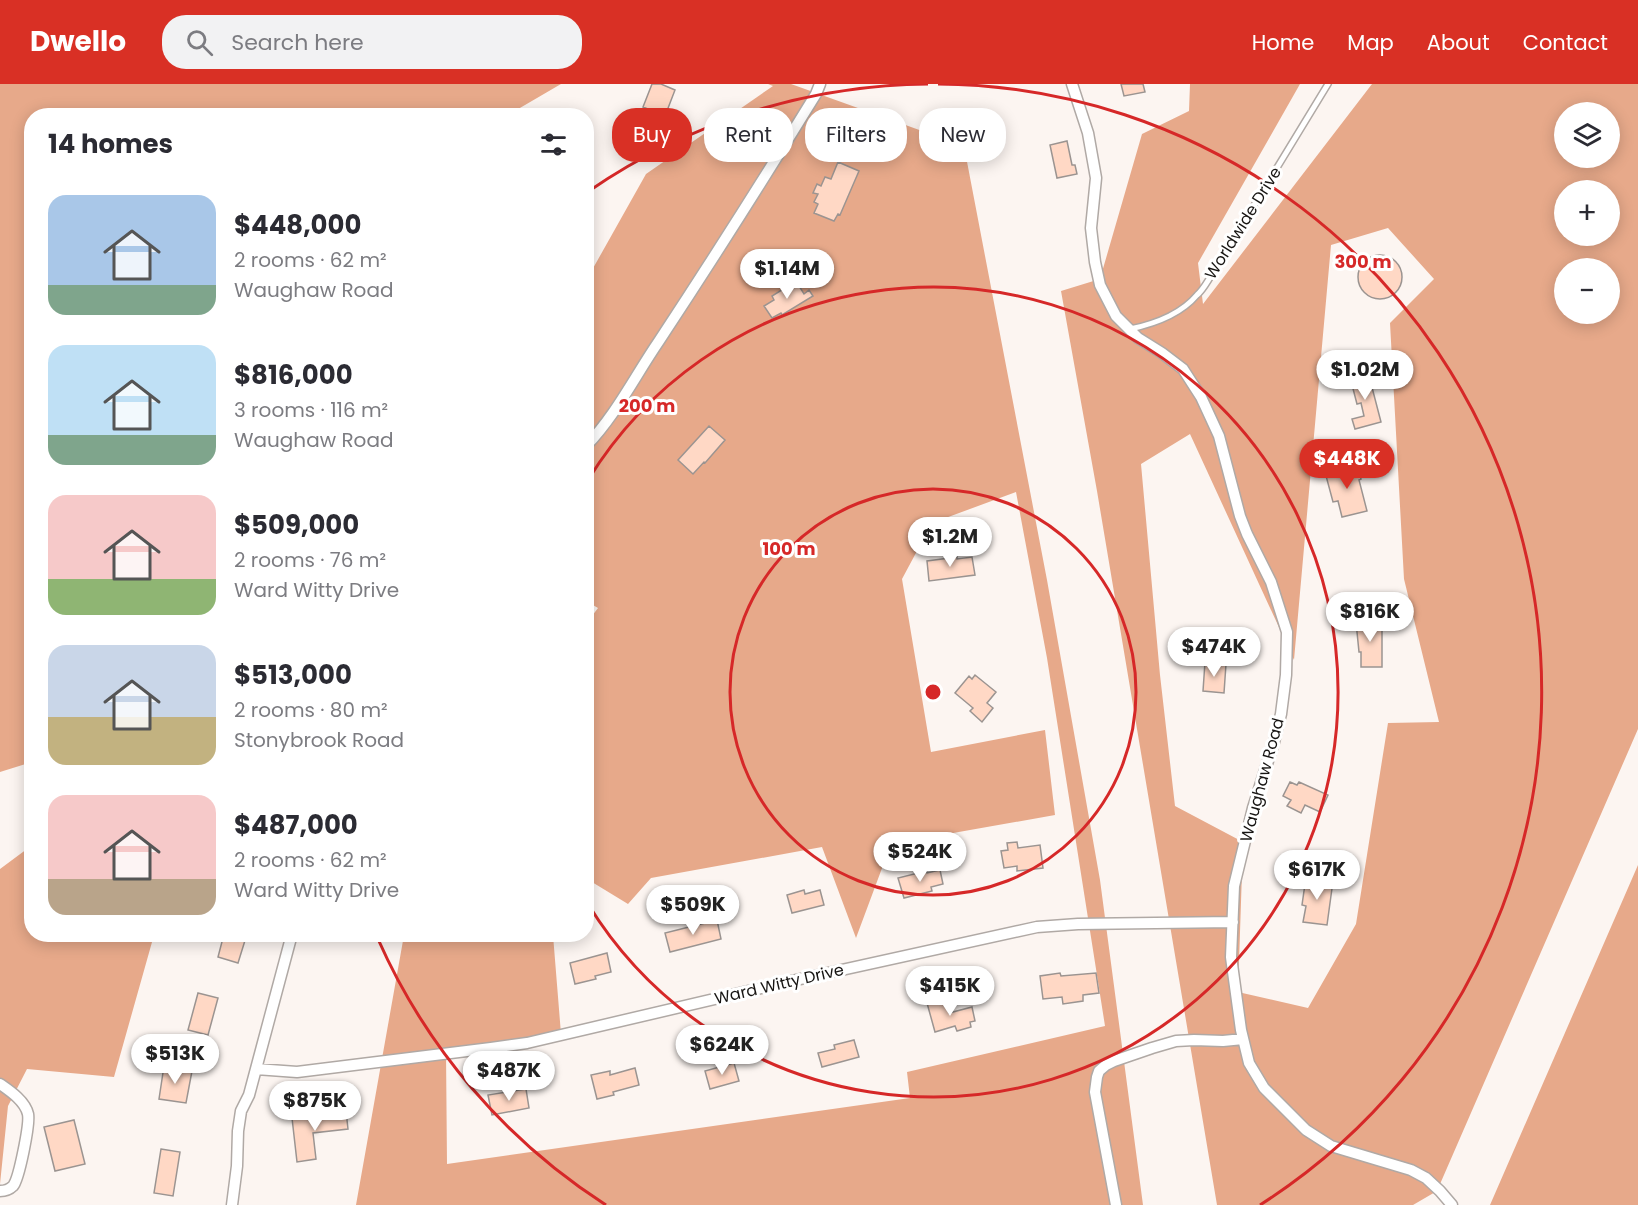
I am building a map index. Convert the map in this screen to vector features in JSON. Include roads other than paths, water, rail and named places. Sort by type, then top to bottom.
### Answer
[{"type":"street","points":[[594,437],[610,418],[757,189],[820,84]]},
{"type":"street","name":"Waughaw Road","points":[[1072,84],[1088,133],[1096,177],[1091,228],[1100,285],[1116,316],[1138,338],[1183,369],[1202,397],[1219,436],[1240,516],[1271,582],[1287,632],[1286,675],[1281,714],[1253,808],[1234,886],[1231,957],[1249,1063],[1264,1088],[1306,1130],[1331,1146],[1411,1170],[1426,1178],[1452,1205]]},
{"type":"street","name":"Ward Witty Drive","points":[[256,1069],[297,1072],[531,1042],[1037,927],[1078,924],[1233,922]]},
{"type":"street","points":[[232,1205],[241,1111],[249,1095],[290,942]]},
{"type":"street","points":[[1116,1205],[1095,1092],[1099,1071],[1114,1060],[1176,1041],[1244,1039]]},
{"type":"street","points":[[0,1084],[21,1102],[28,1112],[29,1124],[18,1176],[13,1186],[0,1191]]},
{"type":"lane","name":"Worldwide Drive","points":[[1130,329],[1161,321],[1197,296],[1328,84]]}]
